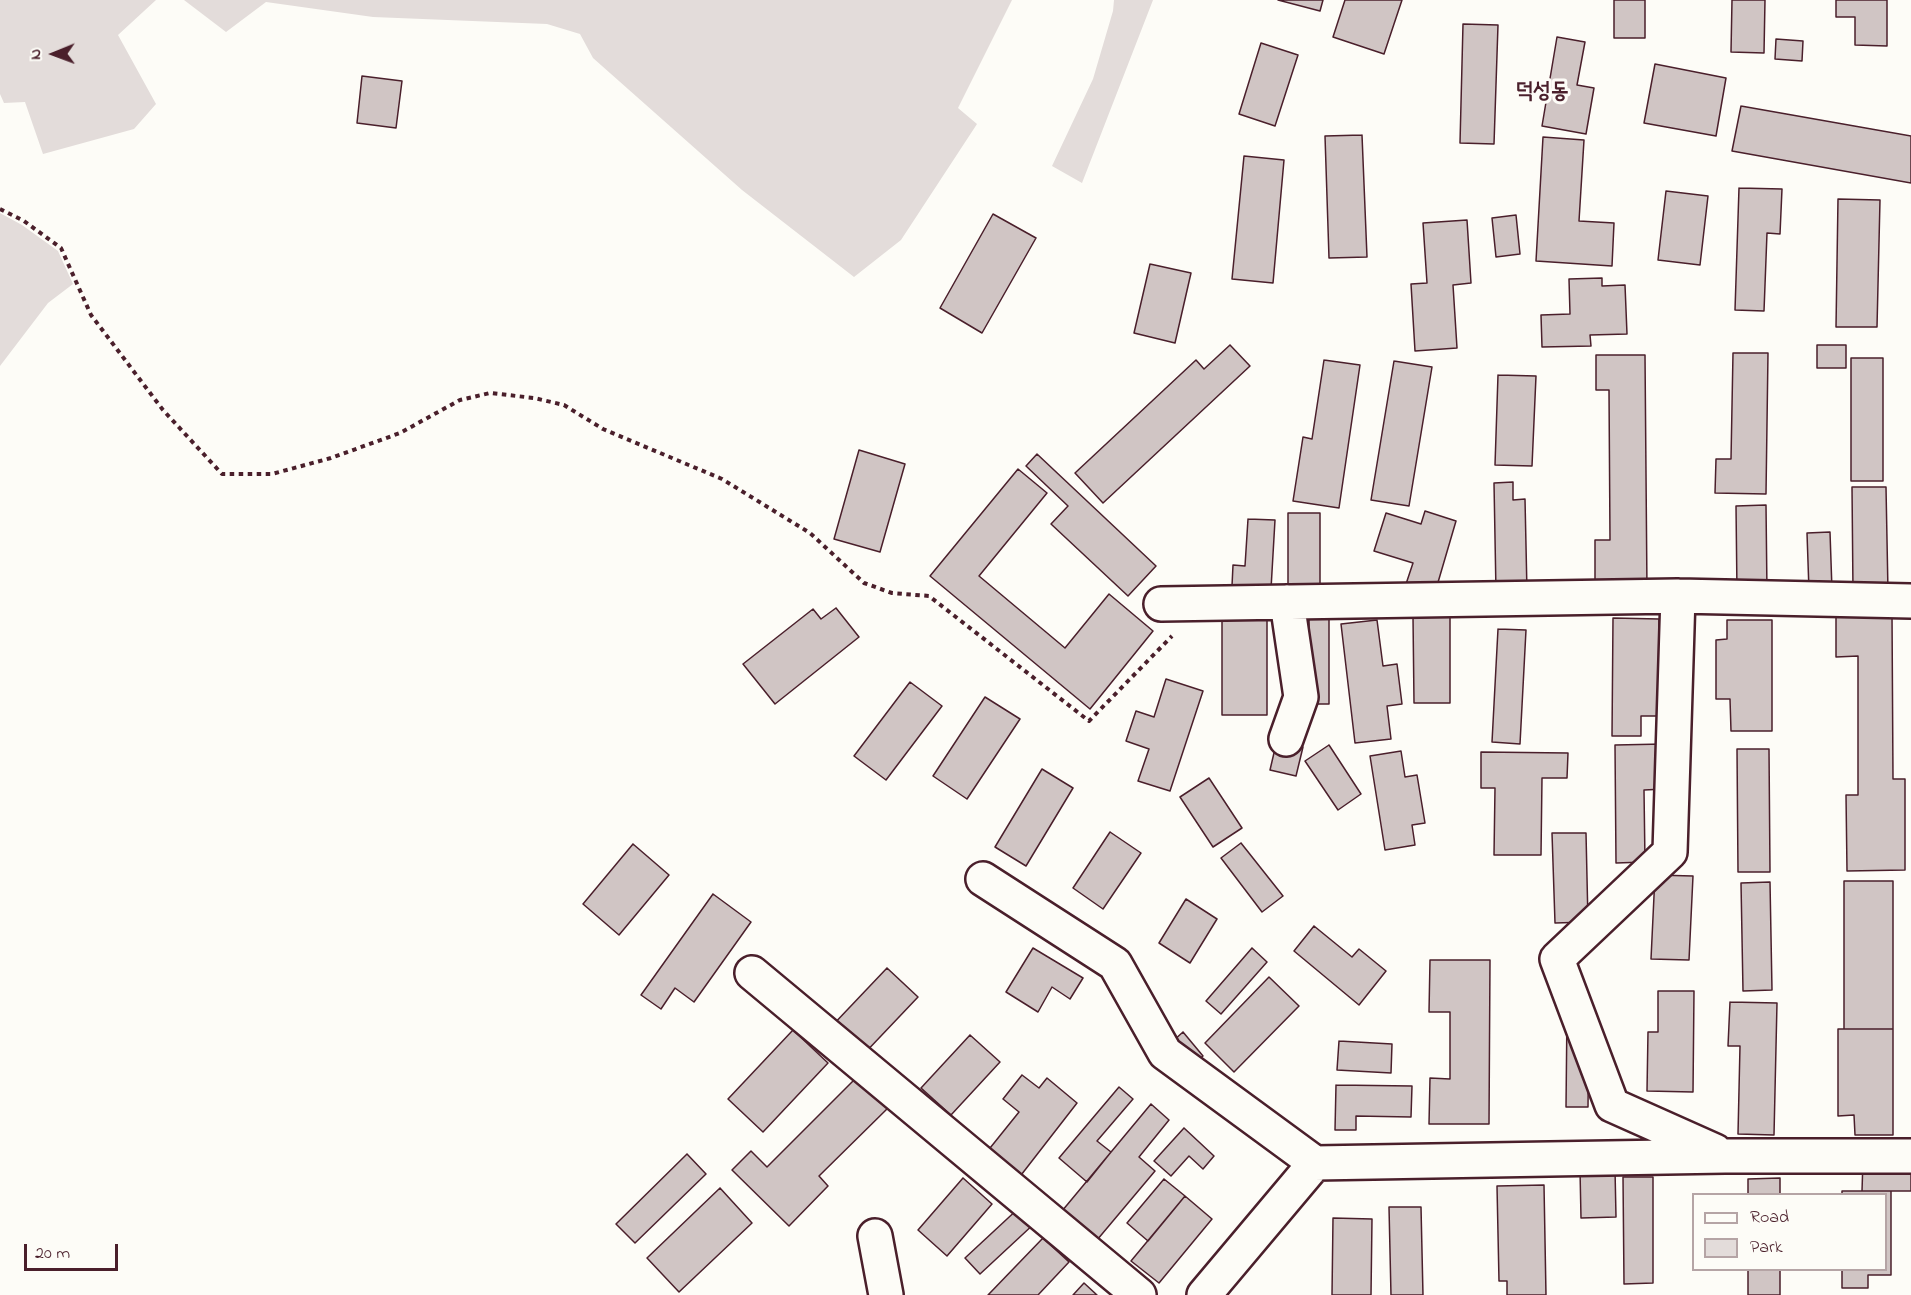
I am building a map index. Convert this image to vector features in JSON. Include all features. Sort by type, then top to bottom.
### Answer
[{"type":"street","points":[[1161,603],[1678,596],[1911,601]]},
{"type":"street","points":[[1678,596],[1670,852],[1557,959],[1612,1105],[1725,1156]]},
{"type":"street","points":[[1286,739],[1300,697],[1287,602]]},
{"type":"street","points":[[982,879],[1115,964],[1165,1053],[1316,1163],[1725,1156],[1911,1156]]},
{"type":"street","points":[[752,973],[1139,1295]]},
{"type":"street","points":[[1204,1295],[1316,1163]]},
{"type":"street","points":[[875,1236],[885,1295]]},
{"type":"path","points":[[0,208],[24,221],[61,248],[91,315],[163,410],[222,474],[272,474],[331,458],[400,433],[460,400],[490,393],[534,398],[564,405],[603,429],[722,479],[760,501],[810,533],[864,583],[892,593],[930,596],[1089,721],[1204,603]]},
{"type":"green space","points":[[0,0],[156,0],[118,35],[156,104],[134,129],[43,154],[25,102],[4,103],[0,94]]},
{"type":"green space","points":[[184,0],[1012,0],[958,108],[977,124],[901,240],[854,277],[742,190],[593,58],[580,34],[547,24],[373,17],[266,2],[226,32]]},
{"type":"green space","points":[[1114,0],[1153,0],[1082,183],[1052,166],[1093,79],[1113,11]]},
{"type":"green space","points":[[0,213],[22,225],[58,251],[73,284],[48,303],[0,366]]},
{"type":"building","points":[[1278,0],[1323,0],[1320,11]]},
{"type":"building","points":[[1345,0],[1402,0],[1384,54],[1333,37]]},
{"type":"building","points":[[1614,0],[1645,0],[1645,38],[1614,38]]},
{"type":"building","points":[[1732,0],[1765,0],[1764,53],[1731,52]]},
{"type":"building","points":[[1836,0],[1887,0],[1887,46],[1855,45],[1855,17],[1836,17]]},
{"type":"building","points":[[1463,24],[1498,25],[1494,144],[1460,143]]},
{"type":"building","points":[[1557,37],[1585,42],[1577,85],[1594,88],[1586,134],[1542,126]]},
{"type":"building","points":[[1776,39],[1803,41],[1802,61],[1775,59]]},
{"type":"building","points":[[1261,43],[1298,55],[1275,126],[1239,114]]},
{"type":"building","points":[[1655,64],[1726,78],[1716,136],[1644,123]]},
{"type":"building","points":[[362,76],[402,81],[396,128],[357,123]]},
{"type":"building","points":[[1741,106],[1911,136],[1911,183],[1732,151]]},
{"type":"building","points":[[1362,135],[1367,257],[1329,258],[1325,136]]},
{"type":"building","points":[[1543,137],[1584,140],[1579,221],[1614,223],[1612,266],[1536,261]]},
{"type":"building","points":[[1244,156],[1284,160],[1273,283],[1232,279]]},
{"type":"building","points":[[1739,188],[1782,189],[1780,234],[1767,233],[1764,311],[1735,310]]},
{"type":"building","points":[[1666,191],[1708,196],[1700,265],[1658,260]]},
{"type":"building","points":[[1838,199],[1880,200],[1877,327],[1836,327]]},
{"type":"building","points":[[993,214],[1036,238],[982,333],[940,308]]},
{"type":"building","points":[[1516,215],[1520,254],[1496,257],[1492,218]]},
{"type":"building","points":[[1467,220],[1471,283],[1453,285],[1457,348],[1415,351],[1411,284],[1427,283],[1423,223]]},
{"type":"building","points":[[1150,264],[1191,273],[1175,343],[1134,333]]},
{"type":"building","points":[[1602,278],[1602,286],[1625,285],[1627,334],[1590,335],[1591,346],[1542,347],[1541,315],[1570,314],[1569,279]]},
{"type":"building","points":[[1230,345],[1250,366],[1103,503],[1075,473],[1196,360],[1204,369]]},
{"type":"building","points":[[1817,345],[1846,345],[1846,368],[1817,368]]},
{"type":"building","points":[[1733,353],[1768,353],[1766,494],[1715,493],[1716,459],[1731,459]]},
{"type":"building","points":[[1596,355],[1645,355],[1647,591],[1595,592],[1595,540],[1610,540],[1609,390],[1596,390]]},
{"type":"building","points":[[1851,358],[1883,358],[1883,481],[1851,481]]},
{"type":"building","points":[[1324,360],[1360,365],[1339,508],[1293,501],[1303,437],[1312,439]]},
{"type":"building","points":[[1394,361],[1432,367],[1409,506],[1371,500]]},
{"type":"building","points":[[1498,375],[1536,376],[1532,466],[1495,465]]},
{"type":"building","points":[[859,450],[905,464],[880,552],[834,539]]},
{"type":"building","points":[[1037,454],[1156,566],[1128,596],[1051,524],[1068,506],[1026,466]]},
{"type":"building","points":[[1018,469],[1047,493],[979,576],[1065,648],[1109,594],[1153,631],[1090,709],[930,576]]},
{"type":"building","points":[[1513,482],[1513,500],[1525,499],[1527,592],[1496,592],[1494,483]]},
{"type":"building","points":[[1852,487],[1886,487],[1888,592],[1853,592]]},
{"type":"building","points":[[1766,505],[1767,593],[1737,593],[1736,506]]},
{"type":"building","points":[[1425,511],[1456,521],[1434,596],[1405,587],[1413,563],[1374,551],[1386,513],[1421,524]]},
{"type":"building","points":[[1288,513],[1320,513],[1320,586],[1288,586]]},
{"type":"building","points":[[1248,519],[1275,520],[1271,589],[1232,586],[1233,565],[1245,566]]},
{"type":"building","points":[[1830,532],[1832,590],[1809,591],[1807,533]]},
{"type":"building","points":[[836,608],[859,637],[775,704],[743,664],[813,609],[821,619]]},
{"type":"building","points":[[1222,614],[1267,614],[1267,715],[1222,715]]},
{"type":"building","points":[[1892,614],[1893,779],[1905,779],[1905,870],[1847,871],[1846,795],[1858,795],[1858,656],[1836,657],[1836,615]]},
{"type":"building","points":[[1309,616],[1329,617],[1329,704],[1309,704]]},
{"type":"building","points":[[1450,616],[1450,703],[1414,703],[1413,617]]},
{"type":"building","points":[[1613,618],[1659,619],[1658,716],[1641,716],[1641,736],[1612,736]]},
{"type":"building","points":[[1377,620],[1383,666],[1397,664],[1402,704],[1387,706],[1391,739],[1355,743],[1341,624]]},
{"type":"building","points":[[1727,620],[1772,620],[1772,731],[1731,731],[1730,699],[1716,699],[1716,640],[1727,639]]},
{"type":"building","points":[[1498,629],[1526,630],[1520,744],[1492,742]]},
{"type":"building","points":[[1166,679],[1203,691],[1170,791],[1138,781],[1149,749],[1126,741],[1136,711],[1154,717]]},
{"type":"building","points":[[910,682],[942,706],[886,780],[854,756]]},
{"type":"building","points":[[985,697],[1020,719],[967,799],[933,776]]},
{"type":"building","points":[[1277,740],[1303,747],[1296,776],[1270,770]]},
{"type":"building","points":[[1664,744],[1664,789],[1644,790],[1645,862],[1616,863],[1615,745]]},
{"type":"building","points":[[1329,745],[1361,794],[1338,810],[1305,761]]},
{"type":"building","points":[[1737,749],[1769,749],[1770,872],[1738,872]]},
{"type":"building","points":[[1401,751],[1405,777],[1417,775],[1425,823],[1412,825],[1415,845],[1385,850],[1370,756]]},
{"type":"building","points":[[1481,752],[1568,753],[1567,778],[1542,778],[1541,855],[1494,855],[1495,788],[1481,788]]},
{"type":"building","points":[[1042,769],[1073,788],[1026,866],[995,847]]},
{"type":"building","points":[[1209,778],[1242,828],[1213,847],[1180,797]]},
{"type":"building","points":[[1110,832],[1141,853],[1103,909],[1073,888]]},
{"type":"building","points":[[1552,833],[1586,833],[1588,922],[1555,923]]},
{"type":"building","points":[[1241,843],[1283,896],[1262,912],[1221,858]]},
{"type":"building","points":[[633,844],[669,875],[619,935],[583,904]]},
{"type":"building","points":[[1655,875],[1693,876],[1689,960],[1651,959]]},
{"type":"building","points":[[1844,881],[1893,881],[1893,1029],[1844,1029]]},
{"type":"building","points":[[1770,882],[1772,990],[1743,991],[1741,883]]},
{"type":"building","points":[[713,894],[751,922],[694,1002],[675,988],[661,1009],[641,995]]},
{"type":"building","points":[[1186,899],[1217,919],[1190,963],[1159,943]]},
{"type":"building","points":[[1314,926],[1352,957],[1359,949],[1386,971],[1359,1005],[1294,951]]},
{"type":"building","points":[[1033,948],[1083,978],[1070,999],[1052,987],[1038,1012],[1006,992]]},
{"type":"building","points":[[1252,948],[1267,962],[1221,1014],[1206,1001]]},
{"type":"building","points":[[1430,960],[1490,960],[1489,1124],[1429,1124],[1430,1078],[1450,1079],[1450,1012],[1429,1012]]},
{"type":"building","points":[[887,968],[918,997],[861,1057],[830,1028]]},
{"type":"building","points":[[1269,977],[1299,1006],[1234,1072],[1205,1043]]},
{"type":"building","points":[[1658,991],[1694,991],[1693,1092],[1647,1091],[1648,1032],[1658,1032]]},
{"type":"building","points":[[1730,1002],[1777,1003],[1774,1135],[1738,1134],[1740,1046],[1728,1046]]},
{"type":"building","points":[[1567,1011],[1589,1011],[1588,1107],[1566,1107]]},
{"type":"building","points":[[1838,1029],[1893,1029],[1893,1135],[1855,1135],[1854,1115],[1838,1116]]},
{"type":"building","points":[[793,1030],[828,1063],[763,1132],[728,1099]]},
{"type":"building","points":[[1183,1032],[1203,1056],[1192,1065],[1173,1041]]},
{"type":"building","points":[[970,1035],[1000,1062],[951,1115],[921,1088]]},
{"type":"building","points":[[1339,1041],[1392,1044],[1391,1073],[1337,1070]]},
{"type":"building","points":[[1022,1075],[1039,1088],[1047,1078],[1077,1103],[1018,1179],[986,1153],[1019,1112],[1003,1099]]},
{"type":"building","points":[[858,1076],[889,1107],[819,1176],[828,1186],[789,1226],[732,1170],[751,1151],[767,1167]]},
{"type":"building","points":[[1336,1085],[1412,1086],[1411,1117],[1356,1116],[1356,1130],[1335,1130]]},
{"type":"building","points":[[1119,1087],[1133,1099],[1097,1141],[1111,1152],[1087,1182],[1059,1158]]},
{"type":"building","points":[[1151,1104],[1169,1120],[1139,1157],[1155,1171],[1097,1240],[1062,1211]]},
{"type":"building","points":[[1184,1128],[1214,1156],[1203,1169],[1189,1156],[1171,1176],[1154,1161]]},
{"type":"building","points":[[687,1154],[706,1174],[635,1243],[616,1224]]},
{"type":"building","points":[[1863,1160],[1911,1160],[1911,1191],[1862,1191]]},
{"type":"building","points":[[1615,1169],[1616,1217],[1581,1218],[1580,1170]]},
{"type":"building","points":[[1623,1177],[1653,1177],[1653,1283],[1624,1284]]},
{"type":"building","points":[[963,1178],[992,1204],[947,1256],[918,1230]]},
{"type":"building","points":[[1780,1178],[1780,1193],[1748,1193],[1748,1179]]},
{"type":"building","points":[[1164,1179],[1185,1196],[1148,1241],[1127,1223]]},
{"type":"building","points":[[1544,1185],[1546,1295],[1507,1295],[1507,1281],[1499,1281],[1497,1186]]},
{"type":"building","points":[[720,1188],[752,1223],[679,1292],[647,1258]]},
{"type":"building","points":[[1842,1191],[1891,1191],[1891,1275],[1868,1275],[1868,1288],[1842,1288],[1842,1271],[1887,1271],[1887,1193],[1842,1193]]},
{"type":"building","points":[[1185,1196],[1212,1219],[1159,1283],[1131,1261]]},
{"type":"building","points":[[1021,1206],[1036,1222],[980,1274],[965,1258]]},
{"type":"building","points":[[1389,1207],[1421,1207],[1423,1295],[1391,1295]]},
{"type":"building","points":[[1333,1218],[1372,1219],[1371,1295],[1332,1295]]},
{"type":"building","points":[[1043,1238],[1069,1262],[1038,1295],[988,1295]]},
{"type":"building","points":[[1748,1271],[1780,1271],[1780,1295],[1748,1295]]},
{"type":"building","points":[[1084,1283],[1097,1295],[1073,1295]]},
{"type":"district","name":"덕성동","points":[[1542,93]]}]
